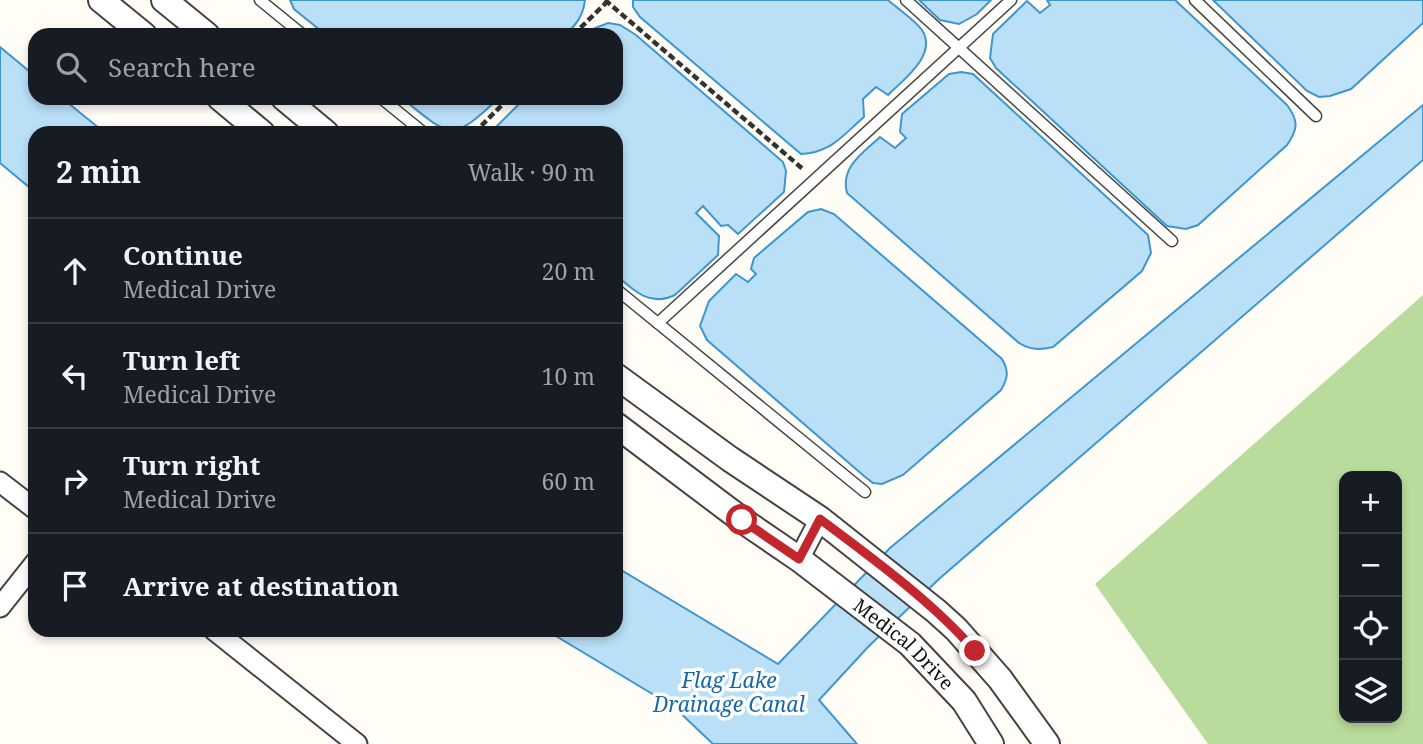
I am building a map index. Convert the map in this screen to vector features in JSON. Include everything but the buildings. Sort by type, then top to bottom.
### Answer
[{"type":"street","points":[[101,0],[135,28]]},
{"type":"street","points":[[163,0],[198,28]]},
{"type":"street","points":[[228,105],[254,126]]},
{"type":"street","points":[[292,105],[318,126]]},
{"type":"street","points":[[623,381],[730,459],[829,526],[936,611],[956,629],[1000,679],[1047,744]]},
{"type":"street","name":"Medical Drive","points":[[623,430],[910,644],[964,701],[991,744]]},
{"type":"street","points":[[0,482],[28,504]]},
{"type":"street","points":[[804,563],[829,526]]},
{"type":"street","points":[[0,607],[28,571]]},
{"type":"street","points":[[223,637],[357,744]]},
{"type":"lane","points":[[260,0],[294,28]]},
{"type":"lane","points":[[906,0],[1172,240]]},
{"type":"lane","points":[[657,323],[1011,0]]},
{"type":"lane","points":[[1195,0],[1316,116]]},
{"type":"lane","points":[[390,105],[415,126]]},
{"type":"lane","points":[[623,295],[865,492]]},
{"type":"path","points":[[580,28],[607,1],[815,180]]},
{"type":"path","points":[[481,126],[502,105]]},
{"type":"green space","points":[[1423,295],[1423,744],[1208,744],[1095,584]]},
{"type":"water","points":[[290,0],[585,0],[583,11],[572,28],[317,28],[294,9]]},
{"type":"water","points":[[633,0],[888,0],[922,30],[926,49],[917,66],[888,95],[876,87],[863,99],[864,117],[843,136],[829,147],[801,154],[640,17],[633,7]]},
{"type":"water","points":[[919,0],[991,0],[977,14],[959,24],[940,20]]},
{"type":"water","points":[[1047,0],[1175,0],[1287,105],[1296,125],[1291,139],[1198,225],[1186,229],[1167,226],[996,68],[990,58],[993,34],[1027,1],[1040,13],[1050,5]]},
{"type":"water","points":[[1213,0],[1423,0],[1423,23],[1351,89],[1319,97],[1307,91]]},
{"type":"water","points":[[608,23],[620,25],[636,35],[783,162],[786,171],[784,192],[738,234],[728,225],[721,226],[703,206],[696,213],[719,236],[718,255],[675,295],[666,298],[650,298],[623,281],[623,126],[497,126],[518,105],[623,105],[623,28],[595,28]]},
{"type":"water","points":[[0,47],[28,70],[28,105],[71,105],[96,126],[28,126],[28,186],[0,163]]},
{"type":"water","points":[[949,74],[973,74],[1148,235],[1151,253],[1142,271],[1053,347],[1035,349],[1019,343],[847,193],[847,176],[854,161],[880,137],[895,148],[906,138],[900,132],[902,114]]},
{"type":"water","points":[[411,105],[492,105],[464,126],[440,126]]},
{"type":"water","name":"Flag Lake Drainage Canal","points":[[1423,105],[1423,160],[939,579],[868,647],[819,700],[857,744],[713,744],[674,707],[558,637],[623,637],[623,571],[778,664],[890,548]]},
{"type":"water","points":[[821,209],[834,214],[1002,359],[1007,371],[1001,390],[903,475],[882,484],[873,483],[864,476],[707,340],[700,326],[709,301],[736,274],[748,282],[756,274],[751,269],[754,258],[808,212]]},
{"type":"route","points":[[742,520],[799,559],[820,519],[936,611],[975,651]]}]
